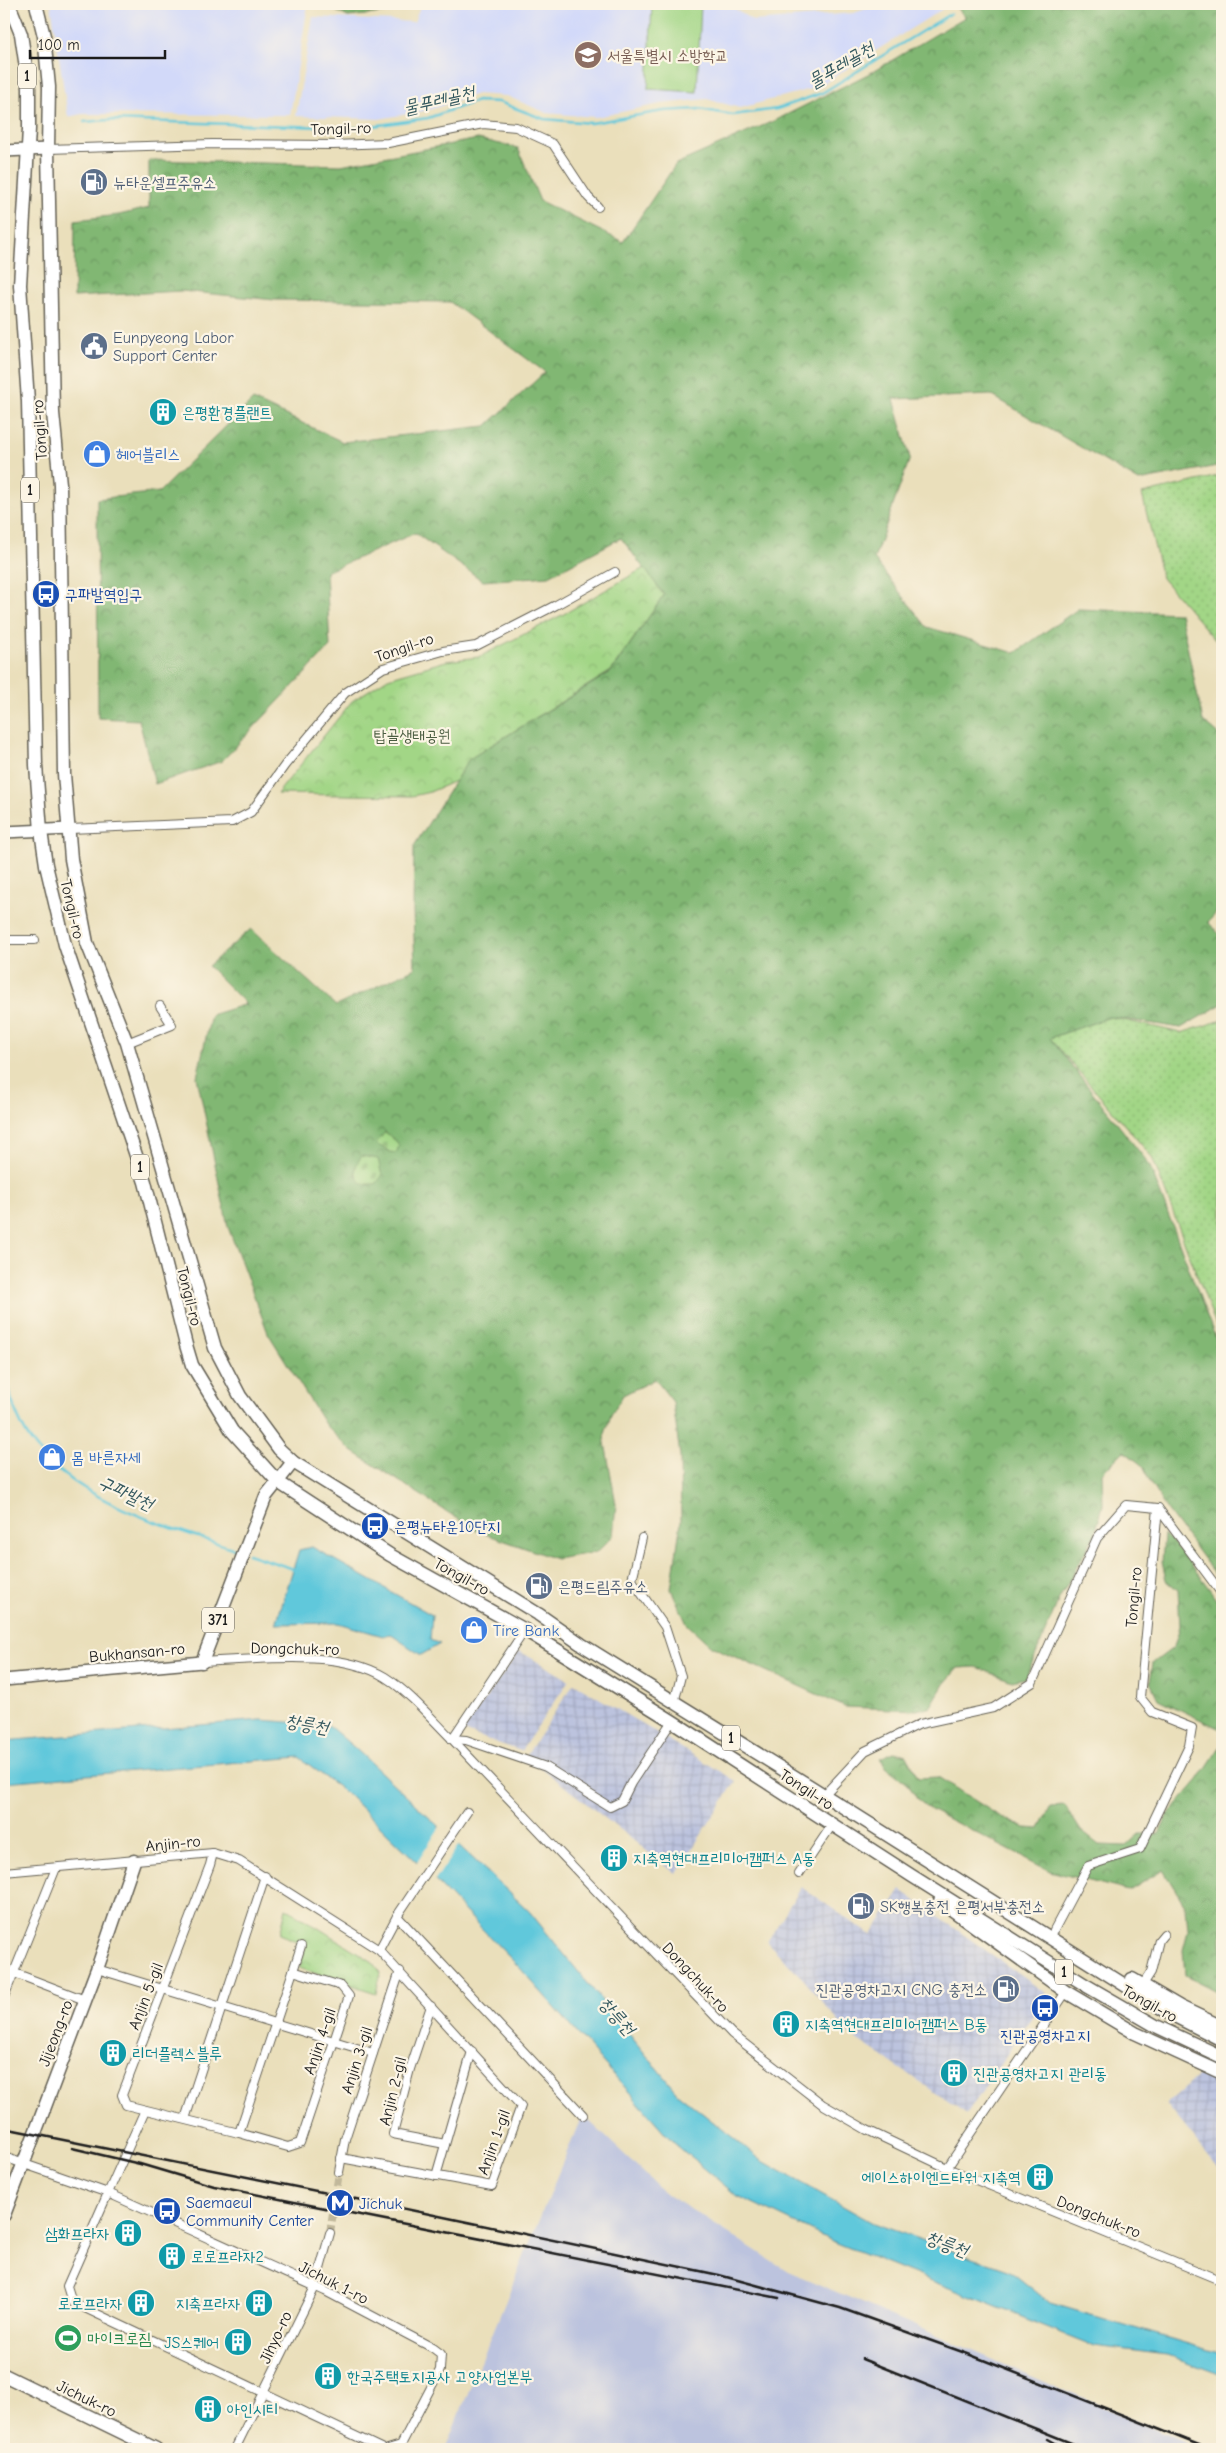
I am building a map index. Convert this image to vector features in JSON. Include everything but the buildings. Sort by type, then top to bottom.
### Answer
[{"type":"main road","name":"Tongil-ro","points":[[9,4],[21,34],[29,88],[28,150],[20,285],[28,401],[36,765],[41,831],[46,865],[65,945],[145,1182],[192,1365],[232,1432],[278,1482],[390,1555],[525,1630],[672,1721],[912,1876],[1147,2022],[1222,2057]]},
{"type":"main road","name":"Tongil-ro","points":[[36,4],[44,36],[49,87],[48,149],[53,412],[60,484],[64,774],[71,859],[87,943],[127,1043],[215,1348],[240,1396],[293,1462],[538,1614],[581,1644],[674,1703],[824,1795],[1169,2013],[1222,2040]]},
{"type":"main road","points":[[4,151],[48,149]]},
{"type":"main road","points":[[4,832],[70,829]]},
{"type":"main road","name":"Bukhansan-ro","points":[[4,1680],[202,1662],[266,1496],[293,1462]]},
{"type":"main road","points":[[926,1860],[999,1896],[1142,1986],[1222,2027]]},
{"type":"main road","name":"Jijeong-ro","points":[[4,2215],[97,1969],[134,1861]]},
{"type":"main road","points":[[912,1876],[953,1913],[1066,1992],[1135,2033],[1222,2073]]},
{"type":"main road","name":"Jichuk-ro","points":[[4,2375],[156,2449]]},
{"type":"street","name":"Tongil-ro","points":[[48,149],[228,144],[333,146],[388,143],[483,124],[516,127],[552,144],[588,197],[598,207]]},
{"type":"street","name":"Tongil-ro","points":[[70,829],[232,822],[251,812],[285,765],[345,693],[384,668],[444,650],[476,646],[556,606],[615,572]]},
{"type":"street","points":[[4,940],[35,940]]},
{"type":"street","points":[[127,1043],[172,1025],[160,1006]]},
{"type":"street","name":"Tongil-ro","points":[[824,1795],[864,1751],[920,1724],[992,1708],[1032,1683],[1097,1538],[1126,1505],[1158,1508],[1140,1696],[1152,1712],[1192,1728],[1188,1746],[1140,1849],[1088,1866],[1054,1930]]},
{"type":"street","points":[[1158,1508],[1222,1594]]},
{"type":"street","points":[[642,1538],[632,1580],[665,1627],[680,1676],[674,1703]]},
{"type":"street","points":[[525,1630],[452,1739],[466,1740],[546,1767],[610,1807],[622,1802],[672,1721]]},
{"type":"street","name":"Dongchuk-ro","points":[[202,1662],[328,1658],[363,1666],[385,1677],[407,1694],[452,1739],[732,2034],[822,2104],[867,2130],[946,2168],[1222,2281]]},
{"type":"street","points":[[380,1950],[396,1916],[467,1812]]},
{"type":"street","points":[[798,1874],[832,1825]]},
{"type":"street","name":"Anjin-ro","points":[[4,1872],[213,1853],[240,1861],[265,1876],[380,1950],[400,1971]]},
{"type":"street","name":"Anjin 5-gil","points":[[213,1853],[210,1866],[122,2096],[126,2106],[239,2132]]},
{"type":"street","points":[[4,1997],[56,1868]]},
{"type":"street","points":[[185,2119],[265,1876]]},
{"type":"street","points":[[396,1916],[583,2115]]},
{"type":"street","points":[[1142,1986],[1152,1972],[1159,1940],[1164,1934]]},
{"type":"street","points":[[239,2132],[301,1946]]},
{"type":"street","points":[[4,1969],[85,2000]]},
{"type":"street","points":[[97,1969],[373,2053]]},
{"type":"street","name":"Anjin 4-gil","points":[[239,2132],[288,2147],[300,2143],[332,2041],[349,1996],[341,1986],[293,1971]]},
{"type":"street","name":"Anjin 1-gil","points":[[341,2158],[492,2186],[522,2106],[400,1971]]},
{"type":"street","name":"Anjin 3-gil","points":[[341,2158],[345,2139],[400,1971]]},
{"type":"street","points":[[946,2168],[1066,1992]]},
{"type":"street","name":"Anjin 2-gil","points":[[431,2006],[410,2069],[393,2134],[445,2144]]},
{"type":"street","points":[[436,2176],[472,2052]]},
{"type":"street","points":[[145,2110],[67,2286],[72,2302],[383,2449]]},
{"type":"street","name":"Jichuk 1-ro","points":[[4,2157],[22,2165],[108,2193],[315,2287],[433,2348],[441,2354],[440,2370],[401,2445],[388,2449]]},
{"type":"street","points":[[339,2172],[341,2158]]},
{"type":"street","name":"Jihyo-ro","points":[[235,2449],[315,2287],[330,2233]]},
{"type":"shaded area","points":[[51,4],[308,4],[290,115],[82,114],[68,117]]},
{"type":"shaded area","name":"서울특별시 소방학교","points":[[421,4],[728,4],[753,21],[854,13],[880,4],[941,4],[944,8],[818,87],[740,108],[707,99],[660,104],[596,117],[547,113],[507,96],[477,94],[429,110],[379,119],[296,116],[313,17],[414,22]]},
{"type":"shaded area","points":[[519,1651],[569,1680],[521,1751],[463,1731]]},
{"type":"shaded area","points":[[574,1683],[736,1781],[676,1874],[526,1756]]},
{"type":"shaded area","points":[[801,1887],[871,1935],[901,1890],[1047,1994],[967,2114],[849,2034],[804,1980],[767,1942]]},
{"type":"shaded area","points":[[1200,2074],[1222,2082],[1222,2172],[1166,2104]]},
{"type":"shaded area","points":[[585,2117],[665,2193],[788,2271],[1200,2449],[445,2449],[580,2120]]},
{"type":"green space","points":[[322,4],[408,4],[406,10],[348,17]]},
{"type":"green space","points":[[652,4],[701,4],[697,92],[648,89]]},
{"type":"green space","points":[[954,4],[1222,4],[1222,465],[1139,481],[991,395],[894,399],[910,458],[874,559],[927,627],[1015,653],[1078,609],[1180,613],[1203,721],[1222,737],[1222,907],[1208,922],[1222,937],[1222,1004],[1181,1028],[1110,1017],[1050,1038],[1149,1164],[1222,1355],[1222,1584],[1167,1510],[1152,1486],[1143,1466],[1124,1451],[1102,1473],[1103,1505],[1095,1534],[1059,1599],[1026,1678],[1012,1681],[976,1667],[958,1668],[944,1684],[931,1706],[917,1710],[845,1707],[711,1646],[687,1624],[671,1589],[681,1521],[680,1456],[673,1402],[655,1379],[623,1395],[611,1415],[604,1437],[616,1504],[613,1536],[597,1552],[556,1559],[477,1531],[352,1451],[326,1426],[268,1333],[228,1227],[197,1077],[211,1015],[246,1004],[208,966],[251,929],[336,1006],[415,968],[413,911],[414,846],[469,759],[611,672],[664,595],[621,538],[549,576],[483,581],[415,533],[326,572],[330,647],[222,761],[155,784],[139,720],[98,718],[97,499],[159,492],[253,400],[343,442],[486,426],[545,372],[450,302],[275,300],[181,291],[74,297],[75,220],[119,215],[149,208],[149,160],[341,165],[478,139],[518,148],[540,201],[623,242],[676,164],[778,119],[874,71],[965,17]]},
{"type":"green space","points":[[1222,475],[1222,648],[1162,578],[1142,494]]},
{"type":"green space","name":"탑골생태공원","points":[[644,568],[664,595],[611,671],[469,759],[455,781],[430,792],[412,796],[277,794],[352,701],[388,678],[446,661],[479,657],[562,615]]},
{"type":"green space","points":[[1110,1017],[1181,1033],[1222,1020],[1222,1341],[1152,1157],[1050,1038]]},
{"type":"green space","points":[[385,1132],[397,1142],[399,1146],[396,1153],[390,1152],[376,1144]]},
{"type":"green space","points":[[362,1156],[378,1159],[382,1176],[376,1184],[363,1184],[357,1178],[355,1171],[357,1163]]},
{"type":"green space","points":[[1164,1534],[1185,1556],[1222,1606],[1222,1730],[1158,1699],[1150,1682],[1153,1663],[1174,1647],[1180,1626],[1178,1590],[1166,1580],[1162,1562]]},
{"type":"green space","points":[[1222,1744],[1222,1994],[1185,1975],[1183,1950],[1188,1931],[1186,1907],[1163,1870],[1129,1891],[1050,1871],[931,1810],[917,1799],[908,1784],[886,1767],[880,1758],[894,1752],[907,1755],[918,1778],[938,1777],[996,1814],[1025,1828],[1040,1829],[1050,1807],[1065,1806],[1081,1831],[1099,1845],[1126,1846],[1139,1834],[1158,1834],[1167,1816],[1198,1780]]},
{"type":"green space","points":[[286,1908],[373,1962],[381,1973],[376,1993],[299,1968],[306,1945],[280,1934]]},
{"type":"water","points":[[312,1547],[432,1615],[430,1640],[440,1644],[421,1655],[390,1634],[383,1636],[338,1623],[276,1624],[299,1550]]},
{"type":"water","name":"창릉천","points":[[261,1720],[328,1725],[357,1750],[529,1911],[677,2093],[761,2160],[873,2223],[1010,2271],[1050,2303],[1222,2354],[1222,2375],[1168,2355],[1094,2346],[832,2241],[736,2195],[674,2143],[520,1968],[415,1860],[346,1793],[299,1757],[4,1782],[4,1741]]},
{"type":"pier","points":[[441,1825],[460,1843],[434,1882],[416,1864]]},
{"type":"waterway","name":"물푸레골천","points":[[84,122],[109,120],[358,128],[428,118],[477,101],[499,102],[544,119],[591,123],[664,111],[699,109],[733,115],[777,109],[822,93],[950,14]]},
{"type":"waterway","name":"구파발천","points":[[4,570],[4,749]]},
{"type":"waterway","name":"구파발천","points":[[4,1374],[11,1400],[31,1441],[50,1462],[73,1481],[99,1497],[127,1510],[185,1533],[241,1551]]},
{"type":"waterway","name":"구파발천","points":[[248,1554],[294,1569]]},
{"type":"tunnel","points":[[330,2233],[339,2172]]},
{"type":"railway","points":[[4,2128],[401,2208],[719,2275],[840,2308],[968,2354],[1209,2449]]},
{"type":"railway","points":[[72,2148],[140,2164],[214,2186],[779,2298]]},
{"type":"railway","points":[[862,2359],[1086,2449]]},
{"type":"railway","points":[[1048,2439],[1066,2449]]},
{"type":"place","name":"서울특별시 소방학교","points":[[588,55]]},
{"type":"place","name":"뉴타운셀프주유소","points":[[94,182]]},
{"type":"place","name":"Eunpyeong Labor Support Center","points":[[94,346]]},
{"type":"place","name":"은평환경플랜트","points":[[163,412]]},
{"type":"place","name":"헤어블리스","points":[[97,454]]},
{"type":"place","name":"구파발역입구","points":[[46,594]]},
{"type":"place","name":"몸 바른자세","points":[[52,1457]]},
{"type":"place","name":"은평뉴타운10단지","points":[[375,1526]]},
{"type":"place","name":"은평드림주유소","points":[[539,1586]]},
{"type":"place","name":"Tire Bank","points":[[474,1630]]},
{"type":"place","name":"지축역현대프리미어캠퍼스 A동","points":[[614,1858]]},
{"type":"place","name":"SK행복충전 은평서부충전소","points":[[861,1906]]},
{"type":"place","name":"진관공영차고지 CNG 충전소","points":[[1006,1989]]},
{"type":"place","name":"진관공영차고지","points":[[1045,2008]]},
{"type":"place","name":"지축역현대프리미어캠퍼스 B동","points":[[786,2024]]},
{"type":"place","name":"리더플렉스블루","points":[[113,2053]]},
{"type":"place","name":"진관공영차고지 관리동","points":[[954,2073]]},
{"type":"place","name":"에이스하이엔드타워 지축역","points":[[1040,2177]]},
{"type":"place","name":"Jichuk","points":[[340,2203]]},
{"type":"place","name":"Saemaeul Community Center","points":[[167,2211]]},
{"type":"place","name":"삼화프라자","points":[[128,2233]]},
{"type":"place","name":"로로프라자2","points":[[172,2256]]},
{"type":"place","name":"로로프라자","points":[[141,2303]]},
{"type":"place","name":"지축프라자","points":[[259,2303]]},
{"type":"place","name":"마이크로짐","points":[[68,2338]]},
{"type":"place","name":"JS스퀘어","points":[[238,2342]]},
{"type":"place","name":"한국주택토지공사 고양사업본부","points":[[328,2376]]},
{"type":"place","name":"아인시티","points":[[208,2409]]}]
